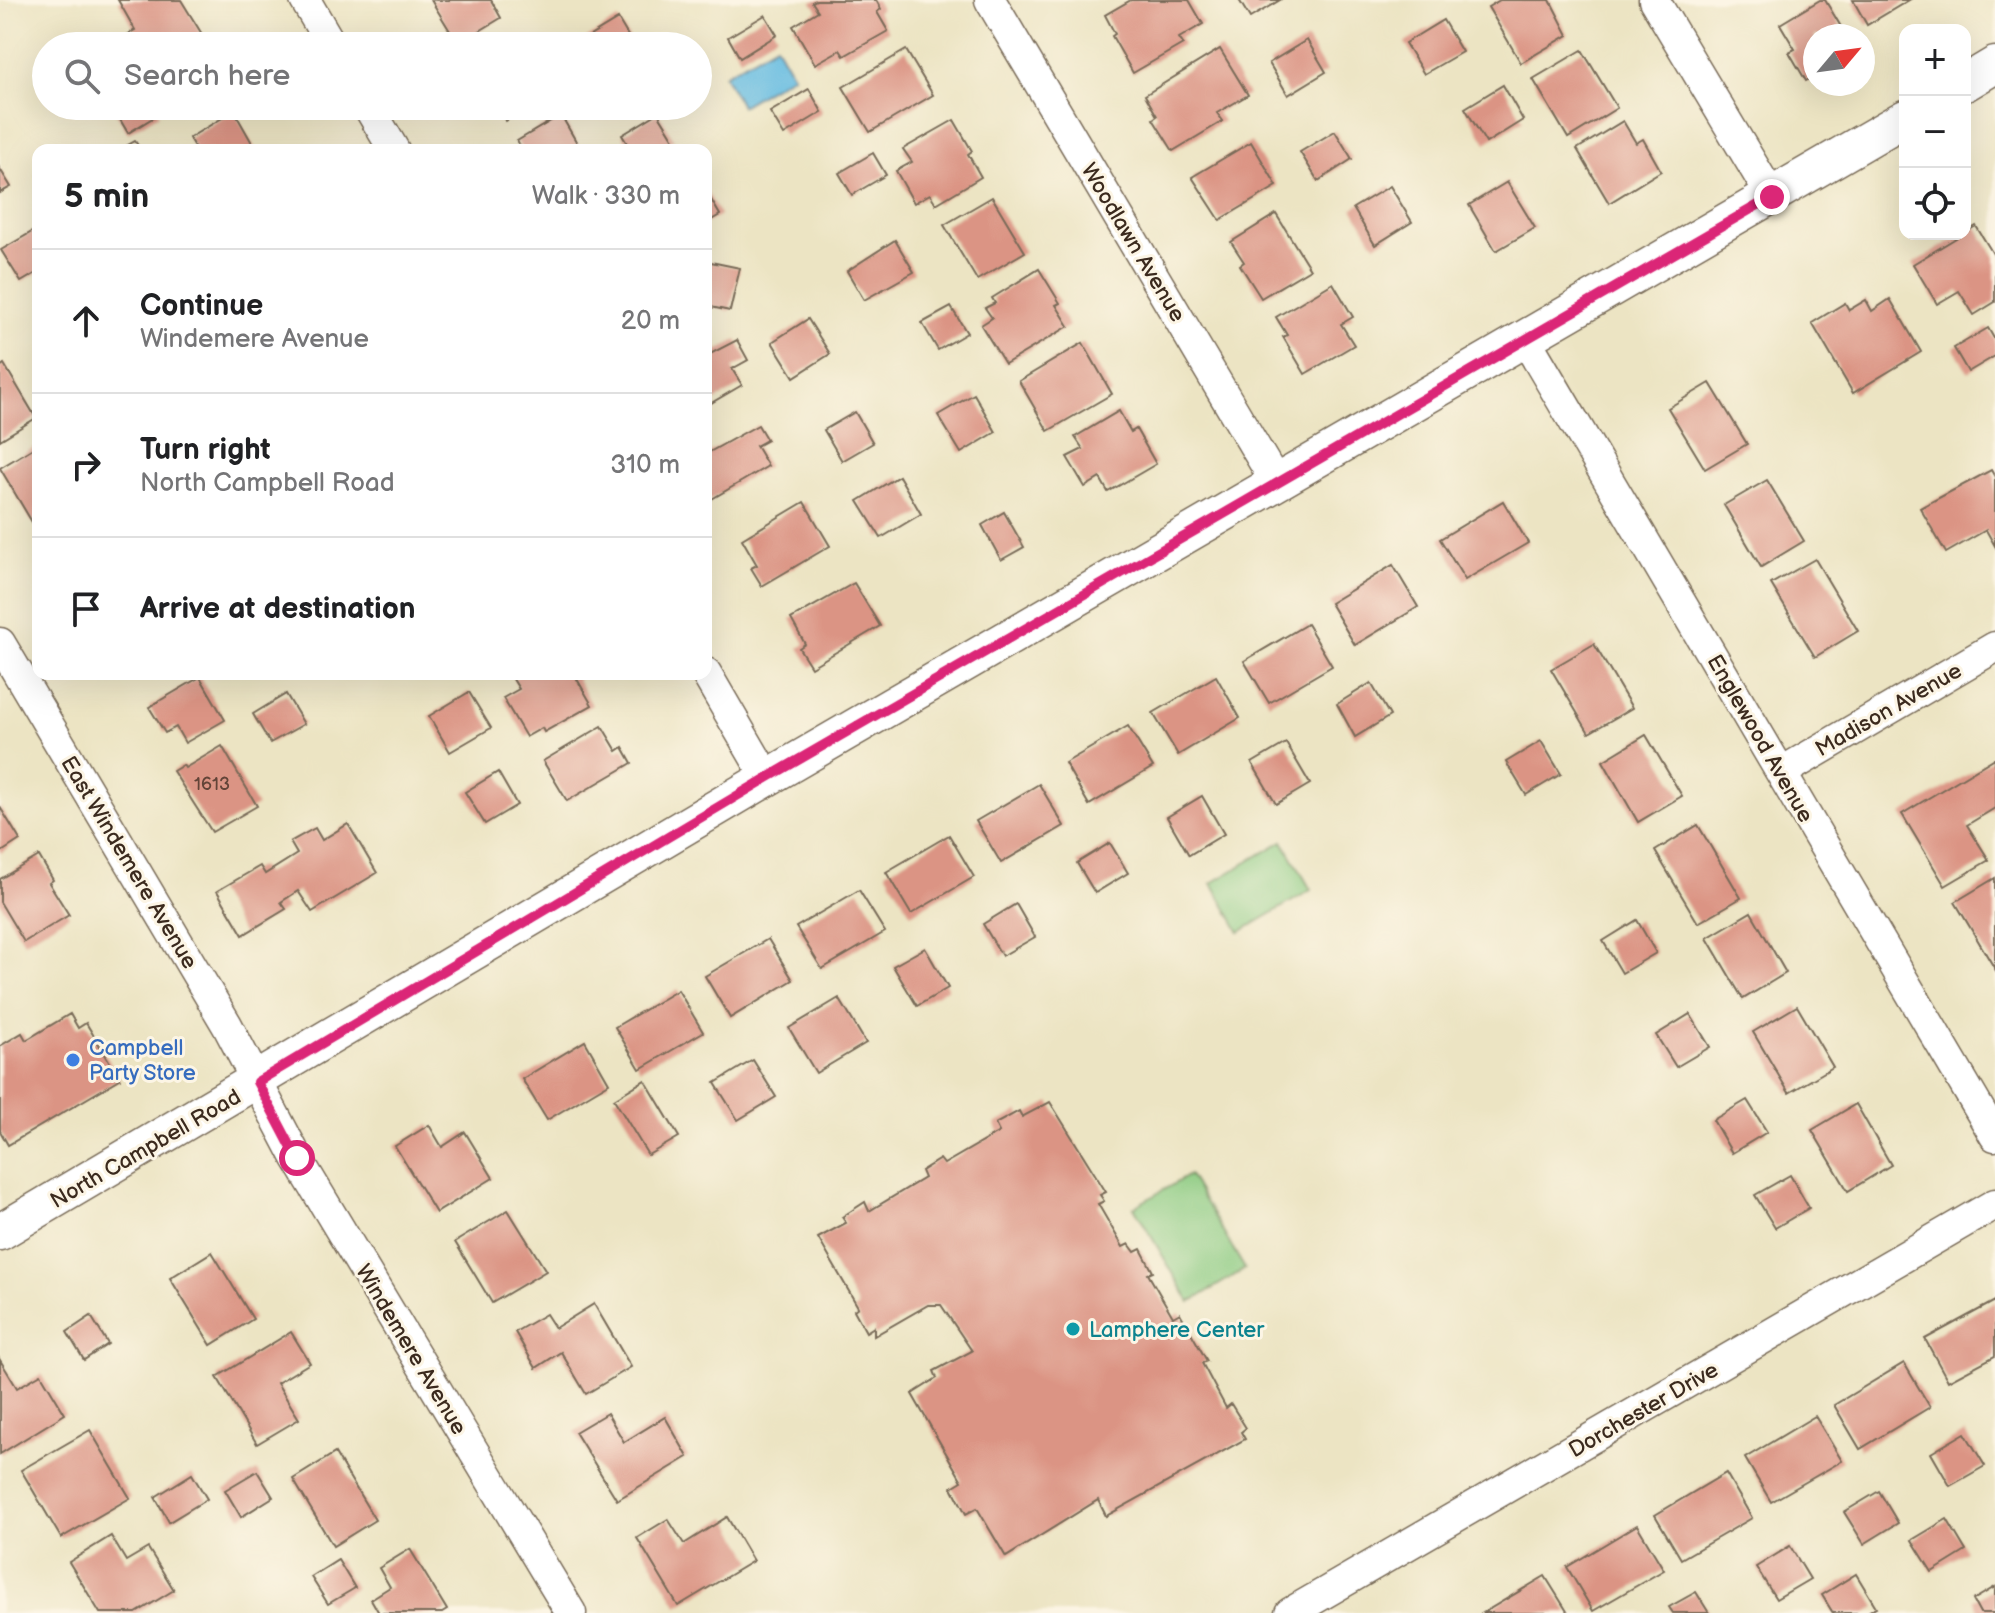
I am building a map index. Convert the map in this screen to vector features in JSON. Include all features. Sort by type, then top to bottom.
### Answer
[{"type":"street","points":[[305,0],[324,32]]},
{"type":"street","name":"Woodlawn Avenue","points":[[990,0],[1277,484]]},
{"type":"street","points":[[1654,0],[1772,197]]},
{"type":"street","points":[[1971,79],[1995,65]]},
{"type":"street","points":[[376,120],[390,144]]},
{"type":"street","name":"North Campbell Road","points":[[0,1232],[767,778],[1899,122]]},
{"type":"street","name":"Englewood Avenue","points":[[1526,340],[1995,1136]]},
{"type":"street","name":"East Windemere Avenue","points":[[0,643],[219,1011],[257,1082]]},
{"type":"street","name":"Madison Avenue","points":[[1782,772],[1995,647]]},
{"type":"street","points":[[710,680],[767,778]]},
{"type":"street","name":"Windemere Avenue","points":[[257,1082],[297,1158],[571,1613]]},
{"type":"street","name":"Dorchester Drive","points":[[1290,1613],[1995,1204]]},
{"type":"green space","points":[[1283,841],[1311,890],[1240,932],[1212,883]]},
{"type":"green space","points":[[1189,1175],[1245,1269],[1190,1302],[1134,1207]]},
{"type":"water","points":[[776,45],[793,75],[741,106],[724,75]]},
{"type":"building","points":[[118,0],[181,0],[201,32],[132,32],[135,30]]},
{"type":"building","points":[[431,0],[491,0],[501,18],[478,32],[451,32]]},
{"type":"building","points":[[876,0],[881,9],[877,12],[888,31],[844,56],[840,50],[815,64],[793,26],[818,11],[812,2]]},
{"type":"building","points":[[1131,0],[1189,0],[1203,24],[1179,38],[1183,44],[1133,73],[1112,36],[1115,34],[1105,15]]},
{"type":"building","points":[[1239,0],[1280,0],[1250,18]]},
{"type":"building","points":[[1500,0],[1550,0],[1568,35],[1521,63],[1488,7]]},
{"type":"building","points":[[1825,0],[1839,24],[1803,24],[1803,76],[1789,52],[1795,49],[1780,24]]},
{"type":"building","points":[[1853,0],[1909,0],[1869,24]]},
{"type":"building","points":[[765,15],[777,35],[740,58],[728,37]]},
{"type":"building","points":[[618,19],[626,32],[597,32]]},
{"type":"building","points":[[1443,20],[1462,52],[1424,74],[1405,43]]},
{"type":"building","points":[[1307,40],[1326,72],[1288,95],[1269,63]]},
{"type":"building","points":[[1220,49],[1248,95],[1217,113],[1223,121],[1173,151],[1153,119],[1157,116],[1145,95]]},
{"type":"building","points":[[906,50],[933,95],[870,132],[843,87]]},
{"type":"building","points":[[1582,50],[1617,108],[1568,138],[1533,79]]},
{"type":"building","points":[[1503,85],[1523,120],[1486,143],[1465,108]]},
{"type":"building","points":[[809,89],[822,112],[784,135],[770,112]]},
{"type":"building","points":[[120,120],[149,120],[128,133]]},
{"type":"building","points":[[219,120],[239,120],[253,144],[192,144],[189,138]]},
{"type":"building","points":[[553,120],[564,120],[578,144],[519,144],[517,141]]},
{"type":"building","points":[[647,120],[662,120],[674,139],[665,144],[627,144],[622,135]]},
{"type":"building","points":[[954,120],[972,151],[968,154],[981,177],[936,204],[930,194],[914,203],[896,171],[912,162],[903,149]]},
{"type":"building","points":[[1623,121],[1636,143],[1643,139],[1661,171],[1609,203],[1577,149]]},
{"type":"building","points":[[1335,131],[1352,159],[1318,181],[1300,152]]},
{"type":"building","points":[[1251,142],[1277,186],[1220,220],[1192,177]]},
{"type":"building","points":[[873,153],[886,175],[852,195],[839,173]]},
{"type":"building","points":[[0,169],[11,187],[0,193]]},
{"type":"building","points":[[1507,182],[1535,228],[1496,251],[1469,205]]},
{"type":"building","points":[[1390,186],[1412,222],[1375,245],[1353,208]]},
{"type":"building","points":[[992,197],[1025,252],[977,280],[944,225]]},
{"type":"building","points":[[712,201],[720,215],[712,220]]},
{"type":"building","points":[[1276,214],[1310,269],[1261,298],[1240,265],[1244,262],[1231,242]]},
{"type":"building","points":[[1976,226],[1995,257],[1995,302],[1974,315],[1959,291],[1937,304],[1913,264],[1953,240],[1971,240],[1971,229]]},
{"type":"building","points":[[32,232],[32,276],[21,282],[1,250]]},
{"type":"building","points":[[895,240],[914,272],[864,300],[847,271]]},
{"type":"building","points":[[712,262],[740,268],[730,311],[712,307]]},
{"type":"building","points":[[1039,269],[1060,303],[1056,305],[1069,326],[1005,364],[981,325],[992,318],[985,308],[995,303],[992,298]]},
{"type":"building","points":[[1333,283],[1353,317],[1341,324],[1354,345],[1305,374],[1283,337],[1287,335],[1276,317]]},
{"type":"building","points":[[1890,299],[1921,352],[1853,393],[1812,323],[1845,303],[1849,310],[1866,300],[1872,311]]},
{"type":"building","points":[[951,307],[967,333],[938,350],[922,323]]},
{"type":"building","points":[[808,319],[830,354],[794,377],[772,342]]},
{"type":"building","points":[[1988,328],[1995,340],[1995,356],[1968,372],[1954,348]]},
{"type":"building","points":[[737,340],[748,360],[732,369],[742,385],[712,402],[712,353]]},
{"type":"building","points":[[1083,343],[1112,394],[1048,431],[1019,381]]},
{"type":"building","points":[[4,364],[32,411],[32,420],[0,440],[0,367]]},
{"type":"building","points":[[1710,383],[1747,444],[1705,469],[1668,408]]},
{"type":"building","points":[[974,394],[996,432],[961,453],[938,415]]},
{"type":"building","points":[[1119,411],[1131,432],[1136,429],[1156,464],[1108,492],[1100,478],[1085,487],[1067,457],[1083,449],[1075,437]]},
{"type":"building","points":[[855,412],[873,443],[842,461],[824,430]]},
{"type":"building","points":[[758,425],[767,440],[756,446],[768,466],[712,499],[712,451]]},
{"type":"building","points":[[32,449],[32,522],[0,468]]},
{"type":"building","points":[[1991,470],[1995,477],[1995,546],[1986,530],[1946,553],[1920,508]]},
{"type":"building","points":[[899,476],[921,514],[881,538],[858,501]]},
{"type":"building","points":[[1767,480],[1804,541],[1761,567],[1724,505]]},
{"type":"building","points":[[1503,501],[1528,543],[1465,580],[1440,539]]},
{"type":"building","points":[[804,502],[830,546],[762,586],[751,568],[757,565],[742,539]]},
{"type":"building","points":[[1004,512],[1024,547],[1001,560],[982,525]]},
{"type":"building","points":[[1815,559],[1858,631],[1815,657],[1771,584]]},
{"type":"building","points":[[1393,565],[1418,607],[1355,645],[1330,603]]},
{"type":"building","points":[[854,583],[880,626],[811,667],[799,648],[805,644],[791,619]]},
{"type":"building","points":[[1307,624],[1332,666],[1269,703],[1244,661]]},
{"type":"building","points":[[1594,644],[1632,708],[1589,733],[1551,669]]},
{"type":"building","points":[[1216,676],[1240,718],[1178,755],[1153,713]]},
{"type":"building","points":[[195,680],[202,680],[225,720],[185,743],[176,727],[165,733],[149,707]]},
{"type":"building","points":[[514,680],[578,680],[592,705],[544,732],[542,728],[526,737],[503,698],[519,689]]},
{"type":"building","points":[[1371,683],[1390,716],[1355,737],[1337,704]]},
{"type":"building","points":[[469,692],[491,728],[450,752],[429,716]]},
{"type":"building","points":[[286,694],[304,724],[270,743],[253,714]]},
{"type":"building","points":[[602,726],[617,751],[623,747],[632,763],[567,801],[543,761]]},
{"type":"building","points":[[1128,726],[1153,767],[1089,805],[1065,763]]},
{"type":"building","points":[[1646,735],[1682,796],[1638,822],[1603,761]]},
{"type":"building","points":[[1541,741],[1561,774],[1526,795],[1506,762]]},
{"type":"building","points":[[1286,743],[1310,784],[1276,804],[1252,763]]},
{"type":"building","points":[[222,746],[257,806],[212,832],[173,771],[183,765],[185,768]]},
{"type":"building","points":[[1995,758],[1995,808],[1967,825],[1989,860],[1945,886],[1902,814]]},
{"type":"building","points":[[498,772],[517,805],[485,824],[465,792]]},
{"type":"building","points":[[1039,784],[1064,826],[1001,863],[976,821]]},
{"type":"building","points":[[1202,796],[1224,834],[1189,855],[1167,817]]},
{"type":"building","points":[[0,807],[20,840],[0,853]]},
{"type":"building","points":[[348,824],[377,873],[312,912],[298,891],[281,902],[286,909],[243,935],[217,891],[260,866],[265,874],[297,854],[290,842],[315,828],[322,840]]},
{"type":"building","points":[[1698,825],[1741,898],[1698,923],[1655,851]]},
{"type":"building","points":[[949,835],[974,877],[911,914],[886,872]]},
{"type":"building","points":[[1110,843],[1128,873],[1095,893],[1077,863]]},
{"type":"building","points":[[39,856],[53,880],[49,883],[69,915],[24,942],[0,902],[0,879]]},
{"type":"building","points":[[1995,878],[1995,969],[1955,902]]},
{"type":"building","points":[[859,890],[885,932],[822,969],[796,927]]},
{"type":"building","points":[[1016,904],[1035,937],[1002,956],[983,924]]},
{"type":"building","points":[[1751,912],[1786,973],[1743,999],[1707,938]]},
{"type":"building","points":[[1637,920],[1656,953],[1622,973],[1603,941]]},
{"type":"building","points":[[768,939],[793,980],[730,1018],[705,976]]},
{"type":"building","points":[[925,948],[948,988],[917,1006],[893,966]]},
{"type":"building","points":[[678,990],[703,1032],[640,1069],[615,1027]]},
{"type":"building","points":[[839,998],[866,1043],[816,1073],[789,1028]]},
{"type":"building","points":[[1797,1006],[1833,1067],[1789,1093],[1753,1032]]},
{"type":"building","points":[[70,1014],[78,1028],[86,1023],[120,1079],[8,1145],[0,1131],[0,1046],[22,1033],[26,1040]]},
{"type":"building","points":[[1690,1014],[1710,1047],[1676,1067],[1656,1035]]},
{"type":"building","points":[[585,1041],[609,1083],[547,1120],[522,1079]]},
{"type":"building","points":[[753,1060],[776,1097],[738,1120],[715,1083]]},
{"type":"building","points":[[645,1080],[679,1137],[648,1155],[614,1099]]},
{"type":"building","points":[[1747,1100],[1767,1132],[1732,1153],[1713,1120]]},
{"type":"building","name":"Lamphere Center","points":[[1050,1102],[1106,1192],[1100,1195],[1104,1201],[1098,1204],[1123,1247],[1129,1244],[1135,1252],[1141,1249],[1153,1272],[1148,1274],[1173,1317],[1180,1313],[1207,1361],[1202,1363],[1226,1408],[1231,1404],[1246,1428],[1241,1432],[1245,1439],[1106,1516],[1098,1500],[1006,1557],[977,1508],[966,1514],[952,1487],[962,1481],[912,1394],[937,1378],[934,1371],[972,1351],[941,1305],[928,1305],[874,1336],[874,1327],[866,1332],[854,1310],[858,1307],[818,1238],[846,1223],[842,1217],[865,1202],[869,1211],[924,1178],[921,1171],[940,1159],[944,1164],[999,1132],[995,1124],[1019,1111],[1022,1117]]},
{"type":"building","points":[[1856,1104],[1891,1165],[1848,1191],[1812,1130]]},
{"type":"building","points":[[429,1125],[442,1147],[465,1132],[493,1178],[436,1213],[395,1146]]},
{"type":"building","points":[[1790,1175],[1809,1208],[1775,1228],[1755,1195]]},
{"type":"building","points":[[508,1210],[546,1271],[492,1303],[455,1242]]},
{"type":"building","points":[[212,1252],[253,1319],[211,1345],[170,1278]]},
{"type":"building","points":[[1995,1301],[1995,1356],[1948,1381],[1925,1339]]},
{"type":"building","points":[[594,1304],[631,1367],[586,1394],[561,1352],[536,1368],[515,1332],[546,1314],[555,1328]]},
{"type":"building","points":[[91,1316],[108,1344],[84,1360],[67,1332]]},
{"type":"building","points":[[291,1332],[310,1363],[277,1383],[299,1419],[257,1444],[217,1377]]},
{"type":"building","points":[[0,1360],[17,1388],[41,1374],[65,1414],[0,1454]]},
{"type":"building","points":[[1904,1363],[1930,1407],[1860,1449],[1834,1405]]},
{"type":"building","points":[[607,1413],[624,1442],[665,1417],[688,1457],[617,1500],[575,1432]]},
{"type":"building","points":[[1815,1416],[1842,1461],[1771,1502],[1745,1458]]},
{"type":"building","points":[[90,1430],[130,1498],[61,1538],[21,1470]]},
{"type":"building","points":[[1965,1433],[1985,1466],[1950,1486],[1931,1453]]},
{"type":"building","points":[[335,1453],[375,1520],[333,1546],[293,1479]]},
{"type":"building","points":[[257,1471],[273,1497],[241,1517],[225,1490]]},
{"type":"building","points":[[1726,1473],[1752,1518],[1681,1559],[1655,1515]]},
{"type":"building","points":[[192,1474],[207,1499],[169,1522],[155,1497]]},
{"type":"building","points":[[1879,1491],[1898,1523],[1864,1544],[1844,1512]]},
{"type":"building","points":[[727,1517],[753,1561],[678,1606],[637,1538],[668,1519],[684,1544]]},
{"type":"building","points":[[1947,1519],[1966,1551],[1932,1572],[1912,1540]]},
{"type":"building","points":[[1637,1525],[1664,1570],[1593,1611],[1567,1567]]},
{"type":"building","points":[[111,1536],[126,1561],[148,1548],[174,1590],[136,1613],[100,1613],[69,1562]]},
{"type":"building","points":[[1790,1546],[1810,1579],[1776,1599],[1756,1567]]},
{"type":"building","points":[[410,1549],[447,1610],[442,1613],[379,1613],[371,1599],[390,1587],[379,1568]]},
{"type":"building","points":[[338,1560],[355,1588],[328,1604],[311,1577]]},
{"type":"building","points":[[1856,1574],[1876,1607],[1866,1613],[1833,1613],[1822,1595]]},
{"type":"building","points":[[1545,1576],[1568,1613],[1483,1613]]},
{"type":"building","points":[[1995,1587],[1995,1613],[1980,1613],[1973,1600]]},
{"type":"building","points":[[1696,1592],[1709,1613],[1673,1613],[1669,1607]]},
{"type":"place","name":"Campbell Party Store","points":[[73,1060]]},
{"type":"place","name":"Lamphere Center","points":[[1073,1329]]},
{"type":"route","points":[[297,1158],[257,1082],[767,778],[1772,197]]}]
